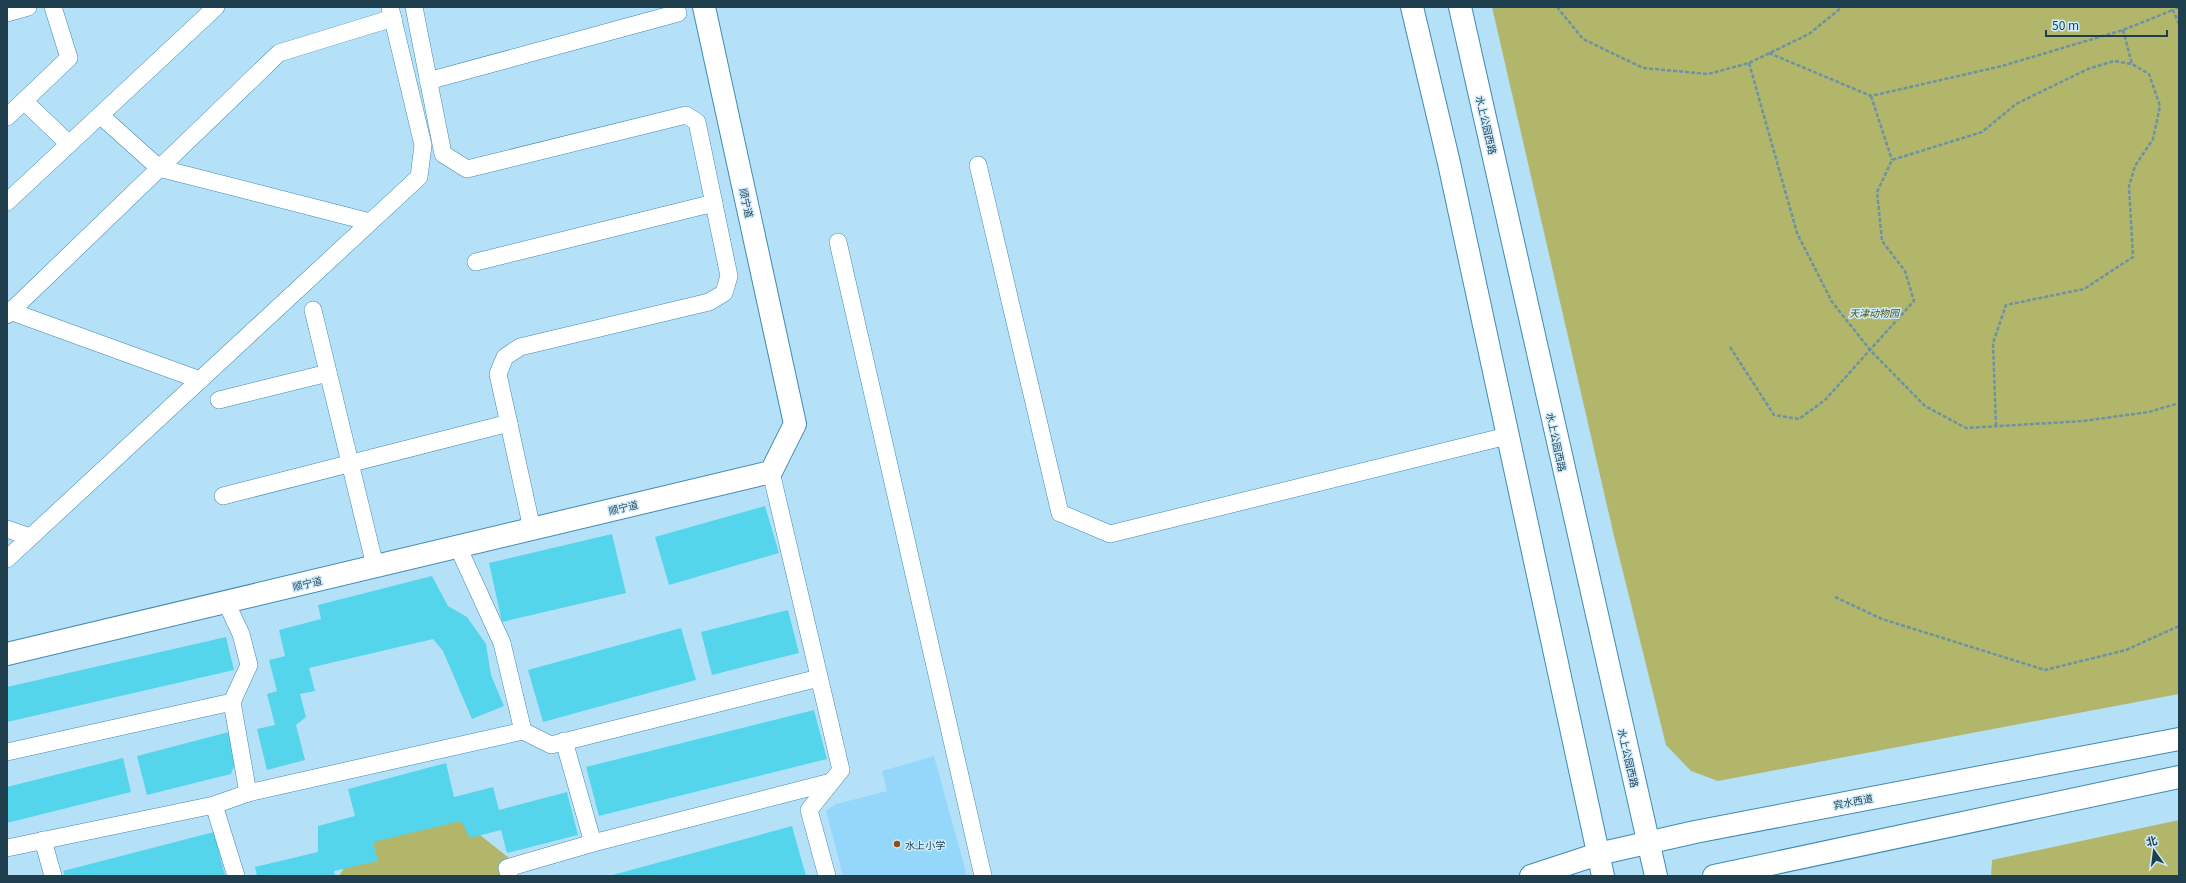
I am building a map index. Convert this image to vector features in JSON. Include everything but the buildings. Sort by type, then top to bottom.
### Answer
[{"type":"main road","name":"顺宁道","points":[[7,654],[771,472],[795,424],[704,7]]},
{"type":"main road","points":[[1412,7],[1449,163],[1603,876]]},
{"type":"main road","name":"水上公园西路","points":[[1460,7],[1526,293],[1576,526],[1656,876]]},
{"type":"main road","name":"宾水西道","points":[[1531,876],[1598,854],[1649,842],[2179,738]]},
{"type":"main road","points":[[1714,876],[2179,777]]},
{"type":"street","points":[[7,13],[28,7]]},
{"type":"street","points":[[7,117],[69,58],[53,7]]},
{"type":"street","points":[[7,202],[216,7]]},
{"type":"street","points":[[414,7],[443,154],[467,169],[686,115],[697,122],[729,276],[724,293],[709,302],[520,347],[505,357],[498,374],[532,529]]},
{"type":"street","points":[[7,559],[419,177],[423,144],[391,12],[279,53],[8,312],[200,380]]},
{"type":"street","points":[[428,81],[678,13]]},
{"type":"street","points":[[24,101],[69,144]]},
{"type":"street","points":[[100,115],[160,168],[370,222]]},
{"type":"street","points":[[978,165],[1060,513],[1110,534],[1507,436]]},
{"type":"street","points":[[476,262],[714,203]]},
{"type":"street","points":[[838,242],[983,876]]},
{"type":"street","points":[[313,310],[375,566]]},
{"type":"street","points":[[219,400],[328,373]]},
{"type":"street","points":[[223,496],[509,423]]},
{"type":"street","points":[[771,472],[841,770],[809,810],[827,876]]},
{"type":"street","points":[[7,529],[30,537]]},
{"type":"street","points":[[458,547],[502,643],[523,731]]},
{"type":"street","points":[[226,602],[241,634],[249,665],[232,702],[248,793]]},
{"type":"street","points":[[7,848],[214,804],[248,793],[523,731],[551,745],[819,678]]},
{"type":"street","points":[[7,752],[232,702]]},
{"type":"street","points":[[564,742],[593,843]]},
{"type":"street","points":[[509,876],[507,868],[593,843],[831,782]]},
{"type":"street","points":[[214,804],[236,876]]},
{"type":"street","points":[[43,840],[53,876]]},
{"type":"path","points":[[1558,7],[1583,39],[1643,68],[1708,74],[1749,63],[1809,34],[1842,7]]},
{"type":"path","points":[[1769,53],[1871,96],[2002,66],[2123,30],[2179,7]]},
{"type":"path","points":[[2173,10],[2179,24]]},
{"type":"path","points":[[2123,30],[2132,64]]},
{"type":"path","points":[[1892,160],[1982,132],[2016,104],[2088,69],[2114,61],[2132,64],[2149,74],[2160,106],[2153,139],[2135,166],[2129,186],[2133,257],[2084,289],[2006,305],[1993,343],[1996,426]]},
{"type":"path","points":[[1749,63],[1798,233],[1832,302],[1871,351],[1925,406],[1966,428],[2083,421],[2149,412],[2179,403]]},
{"type":"path","points":[[1730,347],[1774,415],[1799,419],[1825,400],[1871,351],[1914,300],[1905,271],[1882,241],[1876,192],[1892,160],[1871,96]]},
{"type":"path","points":[[1835,597],[1882,619],[2045,670],[2126,650],[2179,626]]},
{"type":"shaded area","name":"水上小学","points":[[934,756],[967,876],[843,876],[826,811],[836,804],[887,791],[882,771]]},
{"type":"green space","name":"天津动物园","points":[[1492,7],[2179,7],[2179,694],[1718,781],[1691,771],[1666,745],[1614,536]]},
{"type":"green space","points":[[452,813],[509,858],[513,876],[339,876],[363,838]]},
{"type":"green space","points":[[2179,820],[2179,876],[1991,876],[1992,860]]},
{"type":"place","name":"水上小学","points":[[897,844]]}]
